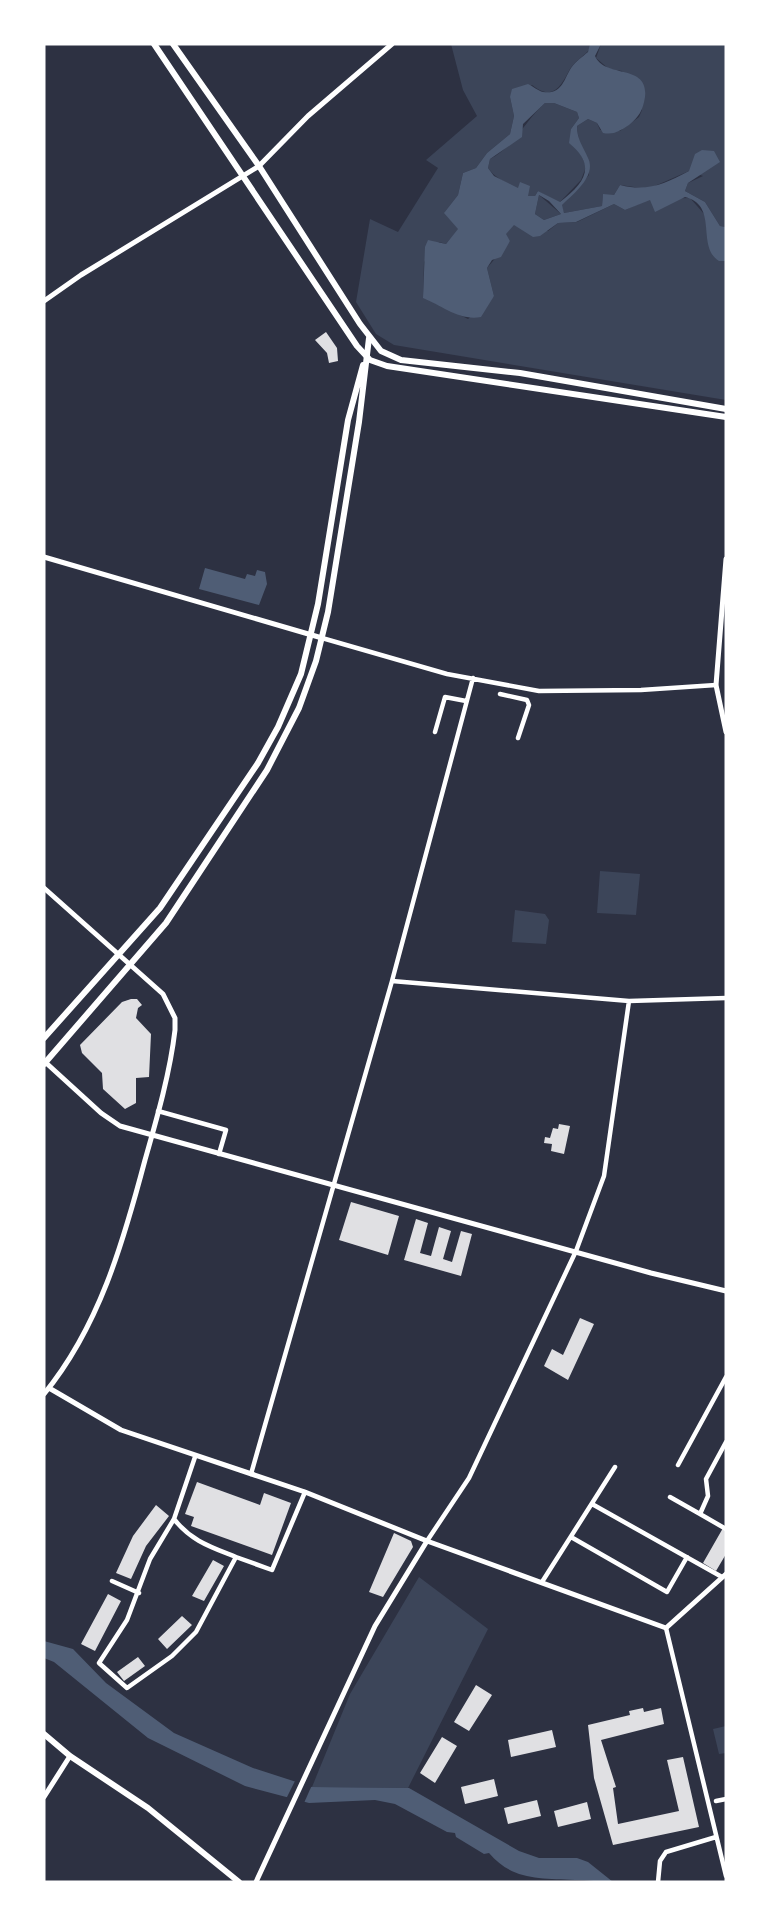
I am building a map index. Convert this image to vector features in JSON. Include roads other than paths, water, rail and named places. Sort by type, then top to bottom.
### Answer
[{"type":"main road","points":[[44,1062],[166,923],[267,770],[308,688],[322,638],[366,378],[365,356],[154,44]]},
{"type":"main road","points":[[173,44],[258,166],[369,338],[381,351],[401,359],[520,373],[726,409]]},
{"type":"main road","points":[[44,1038],[120,956],[160,908],[258,763],[278,727],[301,674],[318,604],[348,420],[369,338]]},
{"type":"main road","points":[[365,356],[387,366],[726,417]]},
{"type":"main road","points":[[44,1734],[70,1756],[148,1808],[238,1882]]},
{"type":"street","points":[[44,301],[81,275],[258,166],[308,116],[392,44]]},
{"type":"street","points":[[44,557],[447,674],[539,691],[641,690],[716,685]]},
{"type":"street","points":[[726,559],[716,685],[726,732]]},
{"type":"street","points":[[251,1474],[392,981],[472,678]]},
{"type":"street","points":[[500,694],[527,700],[529,705],[519,738]]},
{"type":"street","points":[[435,732],[445,697],[466,701]]},
{"type":"street","points":[[215,850],[222,855]]},
{"type":"street","points":[[44,888],[163,995],[175,1018],[174,1043],[158,1111],[119,1252],[89,1324],[44,1394]]},
{"type":"street","points":[[392,981],[629,1001],[726,998]]},
{"type":"street","points":[[256,1882],[375,1626],[469,1478],[510,1403],[576,1251],[604,1176],[629,1001]]},
{"type":"street","points":[[44,1062],[101,1113],[120,1126],[332,1186],[726,1291]]},
{"type":"street","points":[[158,1111],[226,1130],[219,1154]]},
{"type":"street","points":[[677,1465],[726,1377]]},
{"type":"street","points":[[49,1388],[121,1430],[305,1492],[427,1541],[666,1628]]},
{"type":"street","points":[[700,1514],[708,1496],[706,1479],[726,1442]]},
{"type":"street","points":[[195,1457],[174,1520],[150,1559],[127,1620],[99,1663],[127,1688],[172,1656],[196,1632],[236,1557]]},
{"type":"street","points":[[542,1582],[615,1467]]},
{"type":"street","points":[[174,1520],[186,1535],[201,1544],[272,1570],[305,1492]]},
{"type":"street","points":[[670,1497],[726,1529]]},
{"type":"street","points":[[592,1504],[724,1575],[666,1628]]},
{"type":"street","points":[[571,1537],[667,1592],[687,1557]]},
{"type":"street","points":[[112,1581],[139,1593]]},
{"type":"street","points":[[666,1628],[726,1876]]},
{"type":"street","points":[[44,1797],[70,1756]]},
{"type":"street","points":[[716,1801],[726,1798]]},
{"type":"street","points":[[658,1882],[660,1861],[666,1852],[716,1837]]}]
